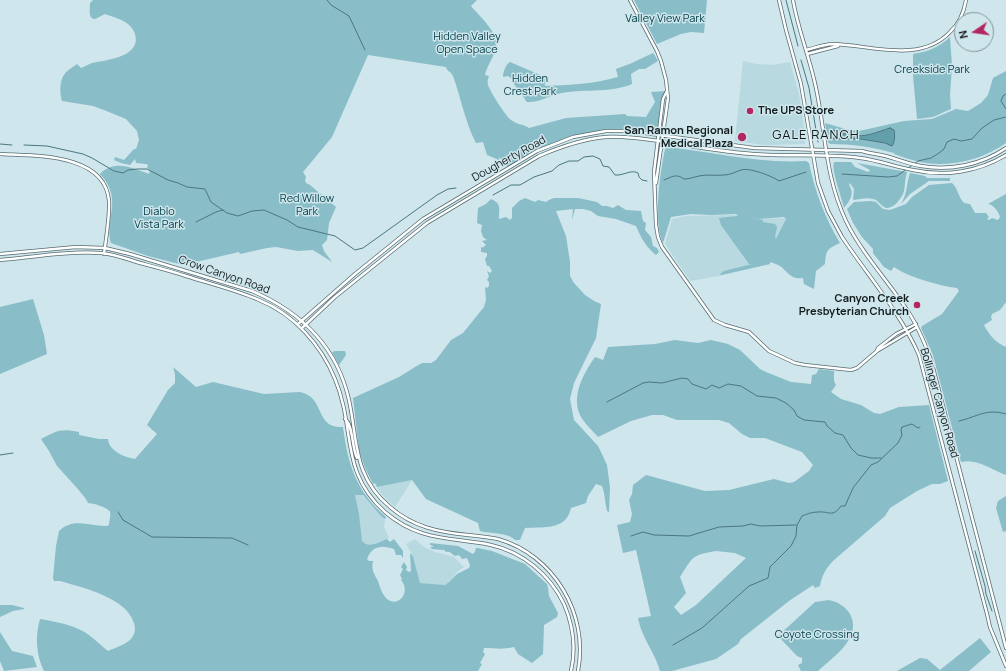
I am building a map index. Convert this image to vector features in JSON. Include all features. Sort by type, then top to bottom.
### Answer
[{"type":"main road","points":[[630,0],[661,61],[665,73],[668,98],[655,192]]},
{"type":"main road","name":"Bollinger Canyon Road","points":[[779,0],[801,84],[818,183],[822,197],[834,224],[850,250],[906,328],[919,355],[987,614],[995,640],[1006,666]]},
{"type":"main road","name":"Bollinger Canyon Road","points":[[793,0],[819,100],[826,156],[835,194],[852,232],[907,310],[926,347],[936,374],[1006,648]]},
{"type":"main road","points":[[806,52],[828,45],[904,50],[925,48],[942,40],[953,30],[961,16],[966,0]]},
{"type":"main road","points":[[667,91],[663,99],[654,172],[656,230],[662,247],[711,317],[718,323],[749,332],[769,351],[795,363],[851,370],[857,368],[877,351],[916,326]]},
{"type":"main road","name":"Dougherty Road","points":[[298,324],[352,277],[424,219],[536,151],[573,137],[606,131],[630,131],[754,148],[778,150],[812,149],[862,151],[879,154],[921,166],[936,168],[972,164],[993,156],[1006,148]]},
{"type":"main road","name":"Dougherty Road","points":[[302,328],[335,297],[427,223],[539,156],[574,143],[606,137],[629,137],[752,154],[859,158],[931,173],[953,173],[974,169],[1006,155]]},
{"type":"main road","points":[[0,154],[34,156],[69,161],[84,166],[98,176],[103,184],[109,202],[104,254]]},
{"type":"main road","name":"Crow Canyon Road","points":[[0,254],[76,247],[104,248],[151,260],[252,291],[276,303],[302,320],[323,344],[336,365],[342,379],[349,400],[359,460],[372,487],[389,506],[402,517],[428,529],[443,533],[490,537],[513,545],[536,558],[556,579],[569,599],[573,609],[579,631],[580,645],[578,671]]},
{"type":"main road","name":"Crow Canyon Road","points":[[0,260],[77,253],[104,254],[159,268],[249,296],[275,308],[298,324],[317,347],[332,371],[340,394],[351,457],[359,479],[372,499],[392,518],[401,524],[428,536],[445,540],[478,543],[501,548],[520,556],[537,568],[545,575],[554,587],[569,616],[574,653],[571,671]]},
{"type":"main road","points":[[877,351],[878,348],[896,334],[906,328],[916,326]]},
{"type":"main road","points":[[345,419],[349,422],[352,444],[359,460]]},
{"type":"shaded area","points":[[743,61],[772,65],[790,62],[799,94],[805,144],[764,145],[735,141]]},
{"type":"shaded area","points":[[890,128],[894,130],[895,136],[892,146],[885,143],[861,139],[834,139],[831,137],[833,130],[850,135],[862,136]]},
{"type":"shaded area","points":[[734,215],[759,219],[786,218],[769,259],[770,264],[690,281],[665,244],[672,219],[685,216]]},
{"type":"shaded area","points":[[412,480],[395,507],[383,496],[377,487]]},
{"type":"shaded area","points":[[361,494],[385,519],[384,527],[389,538],[371,545],[363,543],[361,538],[360,522],[354,499],[355,495]]},
{"type":"shaded area","points":[[415,539],[424,547],[435,552],[454,557],[464,567],[444,585],[420,583],[413,556],[406,544]]},
{"type":"green space","points":[[93,0],[477,0],[471,6],[493,33],[496,45],[494,54],[485,75],[489,76],[488,84],[492,93],[511,120],[529,128],[566,118],[625,114],[627,116],[646,117],[655,102],[651,92],[667,91],[663,99],[659,135],[630,131],[606,131],[588,134],[553,144],[508,168],[499,157],[499,160],[487,155],[483,142],[476,143],[466,118],[453,76],[446,67],[368,55],[332,137],[303,172],[306,177],[306,183],[336,207],[329,223],[327,240],[322,245],[324,251],[332,262],[313,250],[298,251],[276,247],[240,254],[239,252],[183,265],[148,256],[111,243],[111,192],[107,183],[100,174],[106,169],[112,167],[124,166],[149,174],[150,170],[147,168],[148,165],[136,163],[135,159],[130,165],[114,160],[115,157],[124,160],[134,149],[136,149],[139,140],[137,131],[126,119],[104,110],[93,106],[62,101],[60,92],[61,81],[68,71],[77,64],[81,68],[92,63],[114,59],[128,52],[133,48],[136,42],[135,34],[127,23],[105,14],[93,19],[90,13],[90,3]]},
{"type":"green space","name":"Valley View Park","points":[[634,0],[707,0],[704,33],[691,32],[681,34],[657,44]]},
{"type":"green space","name":"Creekside Park","points":[[950,37],[952,66],[950,95],[951,109],[933,117],[917,119],[913,76],[913,54],[923,52],[942,44]]},
{"type":"green space","name":"Hidden Crest Park","points":[[653,53],[658,61],[645,69],[639,69],[631,74],[632,84],[614,89],[566,92],[535,102],[527,102],[511,78],[508,76],[503,77],[505,68],[510,62],[545,77],[545,86],[591,83],[618,77],[616,69]]},
{"type":"green space","points":[[1006,71],[1006,143],[987,154],[954,163],[931,164],[878,149],[854,145],[830,144],[828,142],[825,123],[849,130],[859,131],[904,121],[932,119],[956,109],[968,111],[981,103],[988,95],[993,78]]},
{"type":"green space","points":[[668,147],[771,161],[806,161],[809,163],[821,204],[840,243],[828,250],[825,264],[816,271],[814,289],[804,284],[803,278],[795,278],[780,266],[770,262],[770,264],[721,275],[720,274],[724,271],[752,264],[749,264],[721,225],[719,218],[738,216],[736,214],[691,214],[671,217],[663,243],[658,222],[658,197],[665,149]],"holes":[[[746,217],[759,219],[784,217],[786,219],[776,239],[777,227],[775,224]]]},
{"type":"green space","points":[[834,162],[851,162],[855,167],[868,172],[870,170],[857,163],[907,172],[904,191],[900,200],[892,207],[886,208],[871,198],[854,200],[854,189],[850,183],[849,185],[852,194],[844,208],[835,178],[833,166]]},
{"type":"green space","points":[[910,173],[925,176],[927,178],[950,178],[950,181],[929,181],[910,194],[901,204],[905,196]]},
{"type":"green space","points":[[952,183],[956,187],[960,198],[964,203],[970,204],[975,213],[986,213],[989,217],[987,219],[989,220],[992,218],[998,220],[1000,217],[996,209],[988,204],[1006,194],[1006,302],[1000,310],[992,314],[992,320],[984,325],[993,338],[1006,347],[1006,475],[979,463],[967,461],[961,462],[933,355],[921,328],[942,314],[959,291],[957,288],[916,278],[894,267],[891,271],[884,267],[873,253],[873,249],[862,237],[853,223],[847,209],[854,202],[871,201],[876,202],[883,209],[890,210],[906,204],[912,197],[929,185]]},
{"type":"green space","points":[[525,198],[535,202],[538,200],[546,202],[554,198],[578,198],[597,202],[602,206],[613,208],[618,205],[626,210],[641,211],[643,221],[646,223],[645,230],[651,237],[653,246],[657,248],[659,252],[656,255],[649,249],[636,226],[616,219],[598,216],[591,211],[583,209],[575,209],[572,220],[573,209],[556,211],[566,236],[570,262],[570,276],[585,295],[601,304],[596,338],[574,383],[570,399],[574,420],[598,446],[607,465],[610,487],[609,512],[607,511],[602,486],[596,484],[588,496],[586,503],[571,508],[565,520],[561,523],[546,527],[525,528],[520,540],[515,540],[504,534],[480,531],[478,523],[426,499],[412,480],[377,487],[375,483],[373,484],[365,468],[359,450],[353,398],[399,377],[422,363],[431,363],[436,360],[451,340],[463,333],[484,307],[486,300],[485,287],[487,288],[489,286],[489,282],[487,280],[489,276],[487,271],[490,273],[492,271],[489,266],[487,266],[485,259],[487,253],[481,252],[481,246],[482,248],[486,245],[482,241],[487,240],[483,237],[481,231],[482,225],[477,223],[478,208],[486,204],[491,199],[498,205],[499,219],[506,217],[510,220],[512,218],[512,208],[519,201]]},
{"type":"green space","points":[[33,299],[44,335],[47,354],[0,374],[0,307]]},
{"type":"green space","points":[[675,340],[698,343],[711,340],[728,344],[740,350],[760,369],[791,382],[811,384],[812,375],[816,374],[819,369],[834,371],[834,381],[836,385],[831,392],[841,399],[861,405],[874,413],[880,414],[899,407],[929,405],[948,481],[940,484],[932,484],[917,491],[890,508],[885,516],[831,563],[823,575],[820,586],[815,588],[813,585],[789,601],[741,639],[738,644],[716,659],[672,671],[660,671],[642,632],[638,618],[651,616],[636,550],[623,553],[617,525],[630,522],[632,514],[629,500],[632,494],[633,485],[646,475],[705,491],[729,490],[774,479],[789,483],[794,482],[809,471],[813,465],[802,452],[765,438],[750,438],[742,434],[729,423],[719,420],[677,420],[663,415],[652,415],[631,421],[598,437],[580,415],[577,400],[580,384],[591,363],[595,357],[603,360],[608,347],[655,344]],"holes":[[[716,551],[735,553],[746,558],[696,605],[681,615],[674,607],[686,593],[680,577],[691,561],[697,556],[708,552]]]},
{"type":"green space","points":[[345,351],[346,355],[339,365],[332,352]]},
{"type":"green space","points":[[173,367],[196,387],[213,382],[264,394],[300,392],[308,395],[314,400],[328,423],[334,426],[343,427],[345,441],[355,476],[367,497],[386,517],[385,519],[381,516],[363,495],[355,495],[362,541],[371,545],[387,539],[390,542],[394,539],[403,551],[403,558],[401,555],[396,555],[394,549],[378,547],[369,554],[367,559],[369,561],[373,561],[373,571],[386,598],[395,602],[402,598],[405,590],[400,575],[403,569],[401,567],[404,562],[407,567],[406,570],[409,572],[411,571],[410,553],[413,556],[420,583],[445,585],[457,574],[469,568],[470,565],[467,558],[462,559],[459,555],[455,556],[444,550],[432,549],[430,547],[433,546],[430,545],[430,543],[458,546],[473,554],[476,548],[492,551],[525,564],[547,584],[549,596],[558,613],[557,617],[544,625],[543,654],[532,663],[518,654],[514,647],[502,649],[484,648],[483,652],[485,654],[478,671],[44,671],[39,659],[37,645],[37,632],[40,619],[75,627],[89,635],[108,651],[130,640],[135,632],[135,627],[129,614],[122,606],[113,600],[80,587],[60,581],[54,581],[56,546],[59,531],[70,524],[76,523],[107,526],[109,525],[110,512],[103,507],[88,503],[77,488],[57,466],[41,439],[63,430],[79,432],[79,435],[99,439],[108,439],[111,447],[118,453],[135,459],[157,434],[147,425],[168,390],[175,383]]},
{"type":"green space","points":[[1006,496],[1006,531],[1003,532],[996,508],[998,501]]},
{"type":"green space","name":"Coyote Crossing","points":[[829,600],[842,605],[851,616],[853,624],[849,640],[837,654],[818,671],[801,671],[798,665],[802,663],[802,658],[797,656],[778,636],[815,602]]},
{"type":"green space","points":[[0,605],[12,605],[24,609],[13,611],[0,617]]},
{"type":"green space","points":[[0,632],[12,651],[33,656],[37,667],[4,671],[0,661]]},
{"type":"green space","points":[[980,638],[991,652],[969,671],[897,671],[920,658],[927,659],[940,670]]},
{"type":"waterway","points":[[327,0],[331,5],[349,16],[365,50]]},
{"type":"waterway","points":[[786,0],[798,46]]},
{"type":"waterway","points":[[801,60],[809,88],[818,142]]},
{"type":"waterway","points":[[1006,94],[1003,96],[1001,101],[1006,109]]},
{"type":"waterway","points":[[842,174],[888,177],[897,176],[918,161],[931,158],[939,153],[944,149],[947,142],[954,139],[961,141],[972,139],[982,128],[994,120],[1006,117]]},
{"type":"waterway","points":[[0,144],[12,145]]},
{"type":"waterway","points":[[24,145],[47,146],[83,154],[114,171],[123,173],[128,170],[147,169],[168,180],[187,187],[205,189],[211,202],[227,213],[238,216],[252,211],[264,210],[287,220],[298,227],[335,236],[355,250],[363,248],[437,195],[448,189],[456,188]]},
{"type":"waterway","points":[[493,195],[511,185],[520,185],[534,177],[552,171],[559,165],[569,161],[578,161],[584,157],[593,156],[600,159],[603,166],[609,167],[615,175],[635,172],[638,173],[642,180],[647,181]]},
{"type":"waterway","points":[[664,180],[676,176],[684,179],[702,175],[726,175],[745,169],[760,172],[779,181],[806,172]]},
{"type":"waterway","points":[[196,222],[223,210]]},
{"type":"waterway","points":[[607,402],[643,383],[662,383],[682,378],[688,379],[692,384],[706,389],[712,385],[719,388],[728,384],[741,386],[757,396],[776,398],[786,403],[794,410],[797,416],[804,420],[825,422],[827,426],[835,433],[843,435],[851,448],[858,455],[871,458],[881,458]]},
{"type":"waterway","points":[[959,421],[993,412],[1006,414]]},
{"type":"waterway","points":[[673,645],[702,628],[749,586],[768,578],[770,567],[791,546],[796,536],[797,525],[802,516],[816,512],[833,513],[841,506],[845,506],[853,488],[871,465],[878,462],[898,443],[902,435],[902,427],[912,424],[918,428],[920,427]]},
{"type":"waterway","points":[[0,455],[13,453]]},
{"type":"waterway","points":[[118,512],[123,520],[152,537],[232,538],[248,545]]},
{"type":"waterway","points":[[631,536],[643,532],[654,535],[689,536],[719,527],[743,526],[751,524],[760,526],[796,525]]},
{"type":"waterway","points":[[975,551],[992,611]]},
{"type":"place","name":"The UPS Store","points":[[750,111]]},
{"type":"place","name":"San Ramon Regional Medical Plaza","points":[[742,137]]},
{"type":"place","name":"Canyon Creek Presbyterian Church","points":[[917,305]]},
{"type":"district","name":"GALE RANCH","points":[[816,135]]},
{"type":"park label","name":"Hidden Valley Open Space","points":[[467,43]]},
{"type":"park label","name":"Red Willow Park","points":[[307,205]]},
{"type":"park label","name":"Diablo Vista Park","points":[[159,218]]}]
